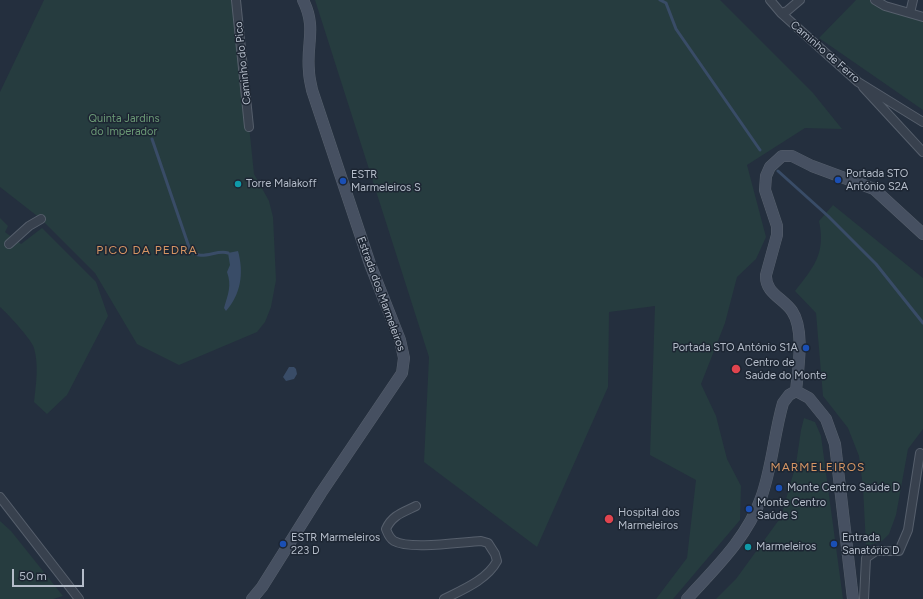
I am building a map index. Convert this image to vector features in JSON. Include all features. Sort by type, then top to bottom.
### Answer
[{"type":"main road","name":"Estrada dos Marmeleiros","points":[[252,599],[262,587],[321,493],[402,373],[404,358],[400,340],[370,264],[312,90],[308,71],[312,29],[308,9],[303,0]]},
{"type":"main road","points":[[796,391],[800,345],[797,328],[792,312],[768,288],[766,282],[766,276],[777,235],[777,226],[765,190],[766,176],[770,167],[782,156],[792,156],[812,166],[874,189],[923,234]]},
{"type":"main road","points":[[687,599],[739,540],[754,513],[761,499],[783,403],[789,395],[796,391]]},
{"type":"main road","points":[[796,391],[808,398],[826,418],[835,444],[853,599]]},
{"type":"street","name":"Caminho do Pico","points":[[236,0],[249,127]]},
{"type":"street","name":"Caminho de Ferro","points":[[770,0],[781,13],[858,82],[906,110],[923,122]]},
{"type":"street","points":[[781,13],[787,11],[800,0]]},
{"type":"street","points":[[875,0],[885,6],[923,17]]},
{"type":"street","points":[[910,13],[913,0]]},
{"type":"street","points":[[858,82],[897,122],[923,152]]},
{"type":"street","points":[[897,122],[905,118],[906,110]]},
{"type":"street","points":[[10,244],[29,226],[41,219]]},
{"type":"street","points":[[864,599],[866,558],[876,551],[899,551],[908,530],[920,453],[923,455]]},
{"type":"street","points":[[0,497],[79,599]]},
{"type":"street","points":[[416,506],[395,516],[383,529],[393,540],[409,546],[481,541],[488,543],[495,554],[497,561],[494,568],[486,575],[444,599]]},
{"type":"green space","name":"Quinta Jardins do Imperador","points":[[44,0],[236,0],[254,174],[269,201],[273,217],[276,280],[271,307],[265,322],[257,332],[179,365],[137,344],[95,273],[41,219],[0,187],[0,92]]},
{"type":"green space","points":[[315,0],[720,0],[813,93],[842,129],[805,128],[747,165],[766,237],[756,259],[737,277],[725,323],[701,384],[716,416],[727,459],[741,486],[740,520],[673,599],[656,599],[687,558],[696,480],[650,455],[655,306],[609,312],[608,387],[537,547],[424,462],[429,357]]},
{"type":"green space","points":[[856,0],[878,0],[923,15],[923,110],[819,38]]},
{"type":"green space","points":[[833,205],[923,278],[923,429],[908,449],[896,515],[889,534],[882,541],[866,546],[863,487],[859,456],[848,428],[823,396],[816,313],[795,291],[813,267],[817,259],[821,242],[819,221]]},
{"type":"green space","points":[[0,218],[8,226],[5,232],[21,244],[42,228],[96,282],[108,316],[67,395],[47,414],[34,402],[37,368],[34,348],[24,333],[0,307]]},
{"type":"green space","points":[[804,418],[815,422],[821,436],[843,599],[716,599],[736,579],[781,517],[796,464]]},
{"type":"green space","points":[[0,521],[11,531],[63,596],[53,599],[0,599]]},
{"type":"water","points":[[238,251],[241,267],[240,283],[235,298],[226,311],[224,308],[229,286],[227,272],[230,265],[228,253]]},
{"type":"water","points":[[289,367],[294,367],[297,374],[294,379],[286,381],[283,377]]},
{"type":"waterway","points":[[660,0],[666,3],[676,29],[760,150]]},
{"type":"waterway","points":[[152,139],[190,250],[199,255],[223,252],[228,253]]},
{"type":"waterway","points":[[778,171],[828,216],[876,264],[923,323]]},
{"type":"place","name":"Portada STO António S2A","points":[[838,180]]},
{"type":"place","name":"ESTR Marmeleiros S","points":[[343,181]]},
{"type":"place","name":"Torre Malakoff","points":[[238,184]]},
{"type":"place","name":"Portada STO António S1A","points":[[806,348]]},
{"type":"place","name":"Centro de Saúde do Monte","points":[[736,369]]},
{"type":"place","name":"Monte Centro Saúde D","points":[[779,488]]},
{"type":"place","name":"Monte Centro Saúde S","points":[[749,509]]},
{"type":"place","name":"Hospital dos Marmeleiros","points":[[609,519]]},
{"type":"place","name":"ESTR Marmeleiros 223 D","points":[[283,544]]},
{"type":"place","name":"Entrada Sanatório D","points":[[834,544]]},
{"type":"place","name":"Marmeleiros","points":[[748,547]]},
{"type":"district","name":"PICO DA PEDRA","points":[[147,250]]},
{"type":"district","name":"MARMELEIROS","points":[[818,467]]}]
